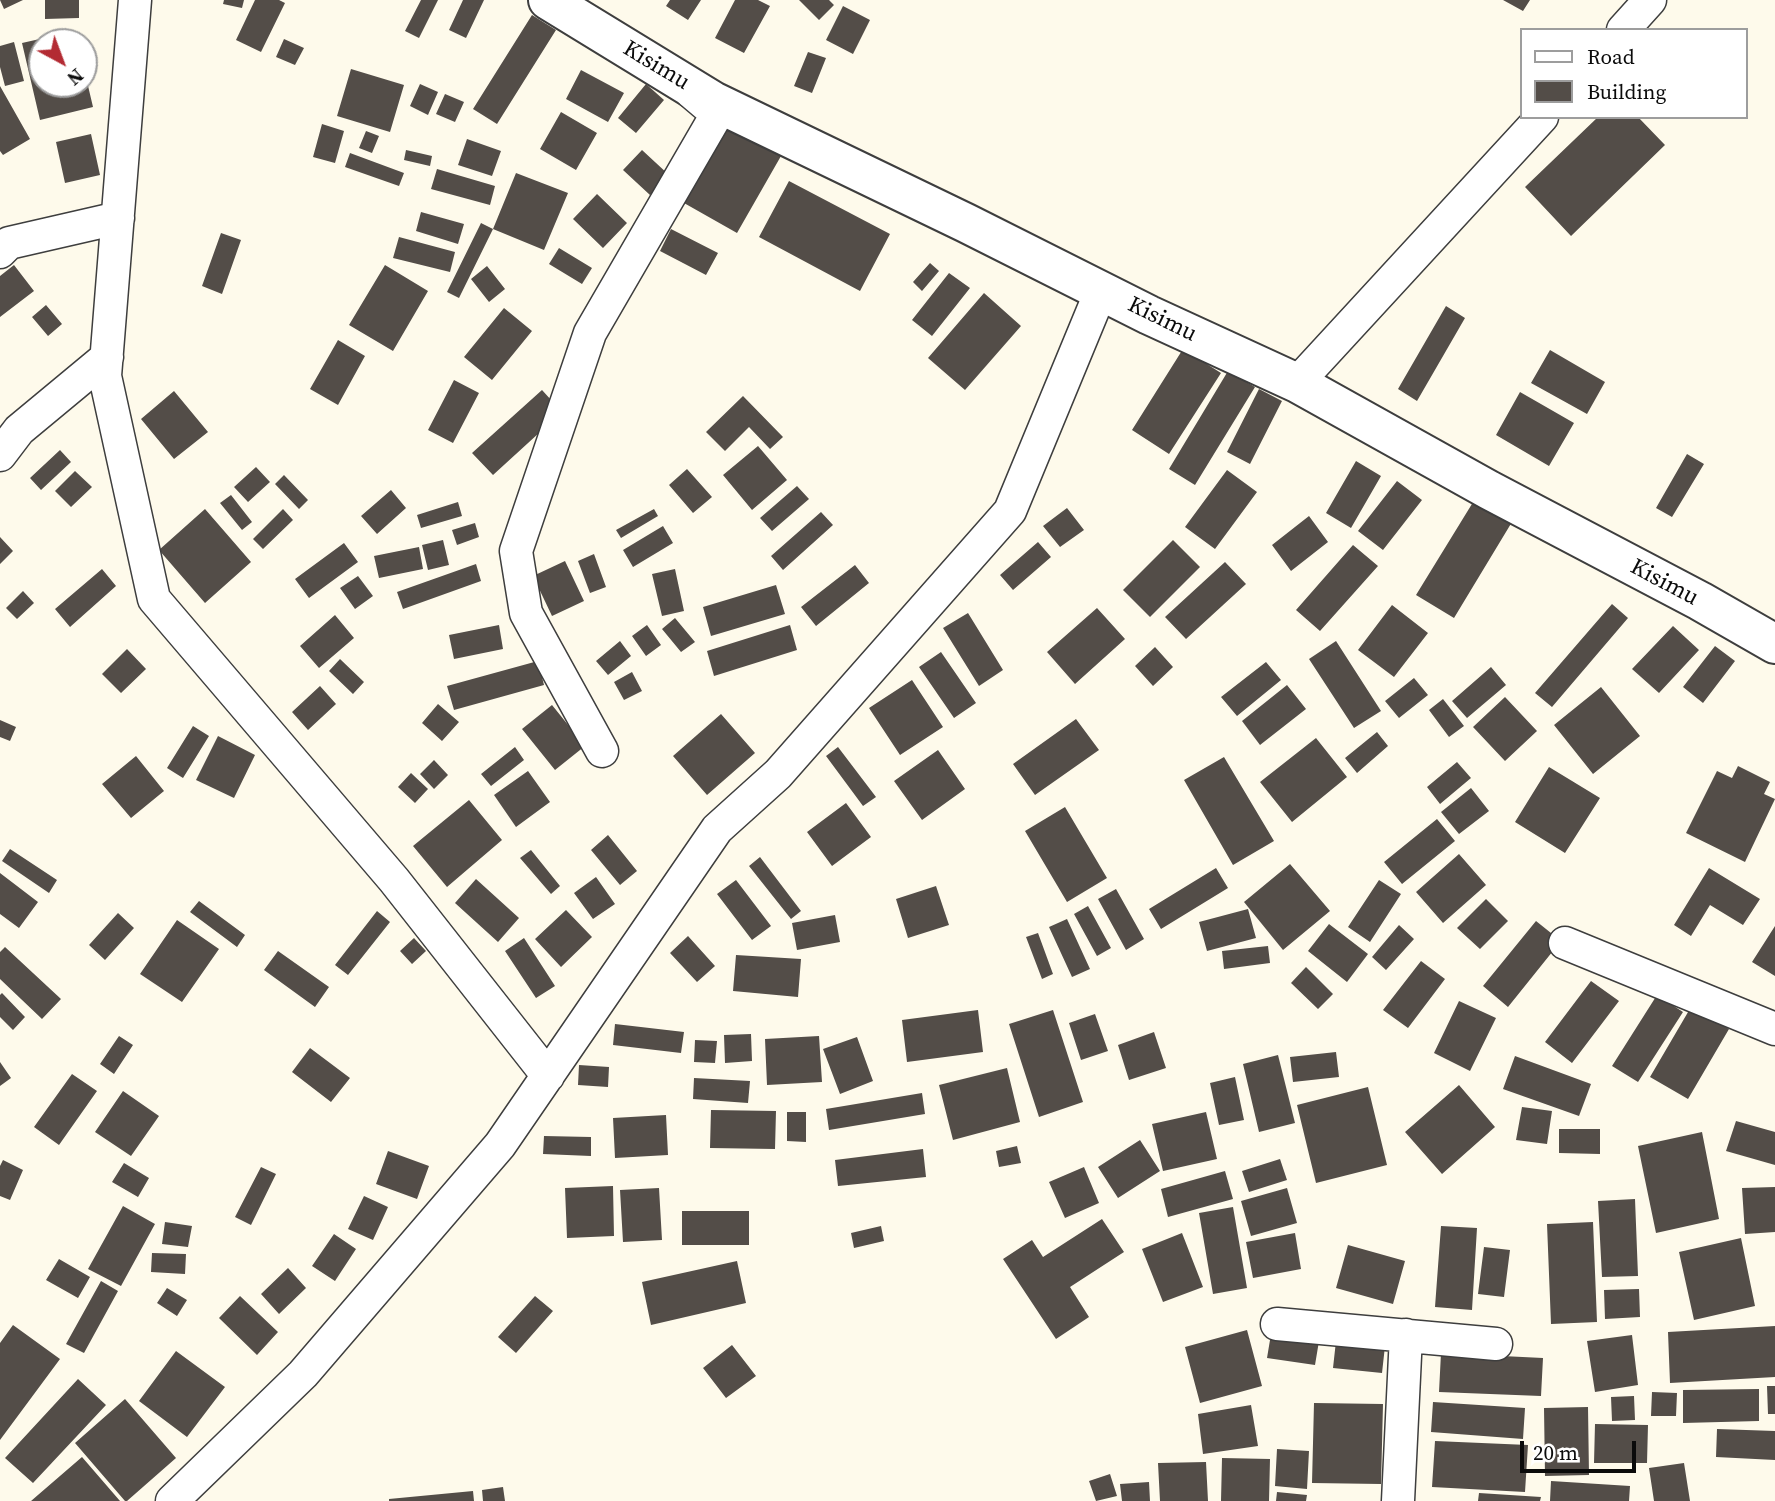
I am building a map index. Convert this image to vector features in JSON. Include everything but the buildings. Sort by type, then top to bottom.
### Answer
[{"type":"street","points":[[135,0],[105,376],[154,599],[394,880],[548,1076]]},
{"type":"street","name":"Kisimu","points":[[548,0],[713,101],[1149,315],[1297,383],[1775,644]]},
{"type":"street","points":[[1625,28],[1650,0]]},
{"type":"street","points":[[601,751],[526,613],[516,551],[590,333],[717,114],[676,78]]},
{"type":"street","points":[[1297,383],[1540,119]]},
{"type":"street","points":[[0,252],[9,243],[118,218]]},
{"type":"street","points":[[172,1501],[303,1374],[500,1145],[718,829],[778,774],[1010,511],[1101,290]]},
{"type":"street","points":[[0,455],[19,430],[107,357]]},
{"type":"street","points":[[1565,943],[1775,1029]]},
{"type":"street","points":[[1277,1324],[1496,1344]]},
{"type":"street","points":[[1398,1501],[1406,1335]]}]
